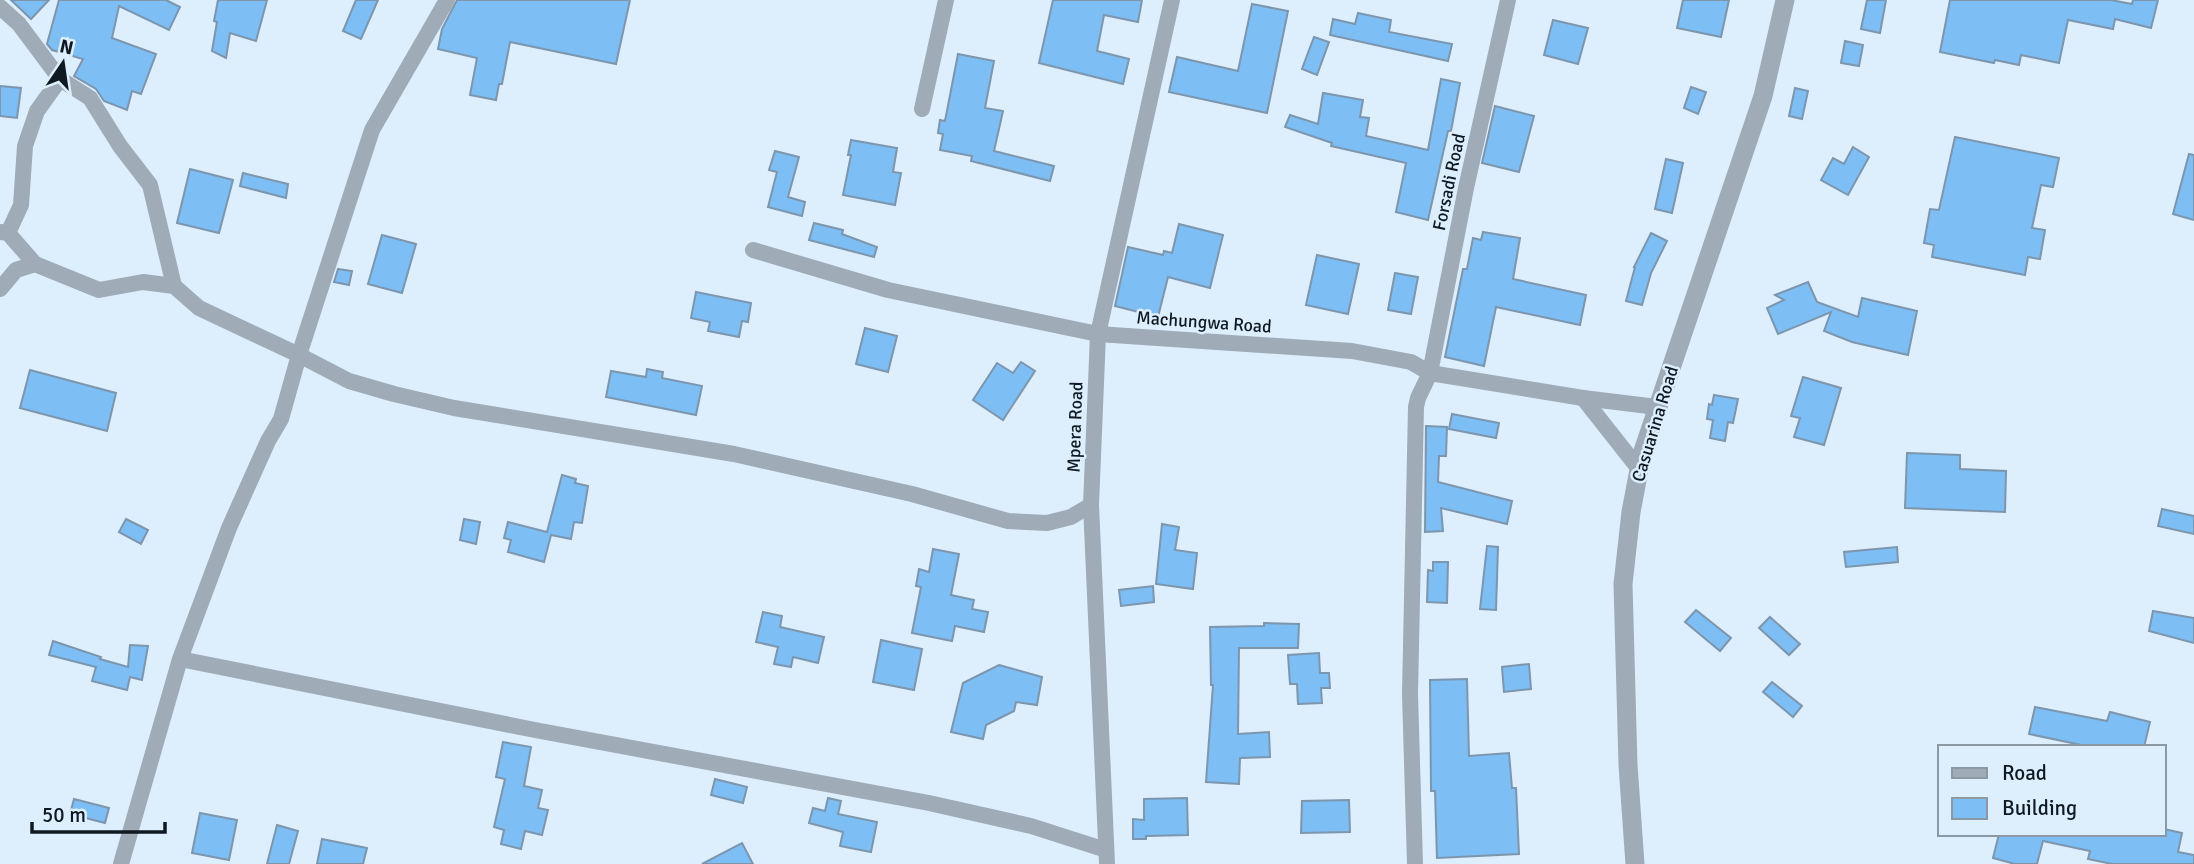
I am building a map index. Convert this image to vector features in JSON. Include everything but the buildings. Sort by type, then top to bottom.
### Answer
[{"type":"street","points":[[121,864],[180,659],[229,527],[268,441],[281,419],[372,130],[447,0]]},
{"type":"street","points":[[922,109],[946,0]]},
{"type":"street","name":"Mpera Road","points":[[1107,857],[1091,505],[1098,334],[1172,0]]},
{"type":"street","name":"Forsadi Road","points":[[1415,864],[1410,694],[1416,407],[1430,373],[1466,188],[1508,0]]},
{"type":"street","name":"Casuarina Road","points":[[1635,864],[1628,765],[1623,584],[1631,512],[1639,469],[1657,407],[1763,96],[1785,0]]},
{"type":"street","points":[[0,7],[19,24],[60,79],[90,98],[120,146],[150,185],[174,286]]},
{"type":"street","points":[[60,79],[37,111],[25,146],[21,205],[4,233],[35,264],[99,290],[143,282],[174,286],[199,308],[349,381],[418,400],[734,454],[912,494],[1008,521],[1047,523],[1071,517],[1091,505]]},
{"type":"street","name":"Machungwa Road","points":[[752,250],[888,290],[1098,334],[1352,351],[1411,362],[1430,373],[1657,407]]},
{"type":"street","points":[[0,289],[16,270],[35,264]]},
{"type":"street","points":[[1583,398],[1639,469]]},
{"type":"street","points":[[180,659],[522,728],[929,803],[1031,826],[1107,857]]}]
